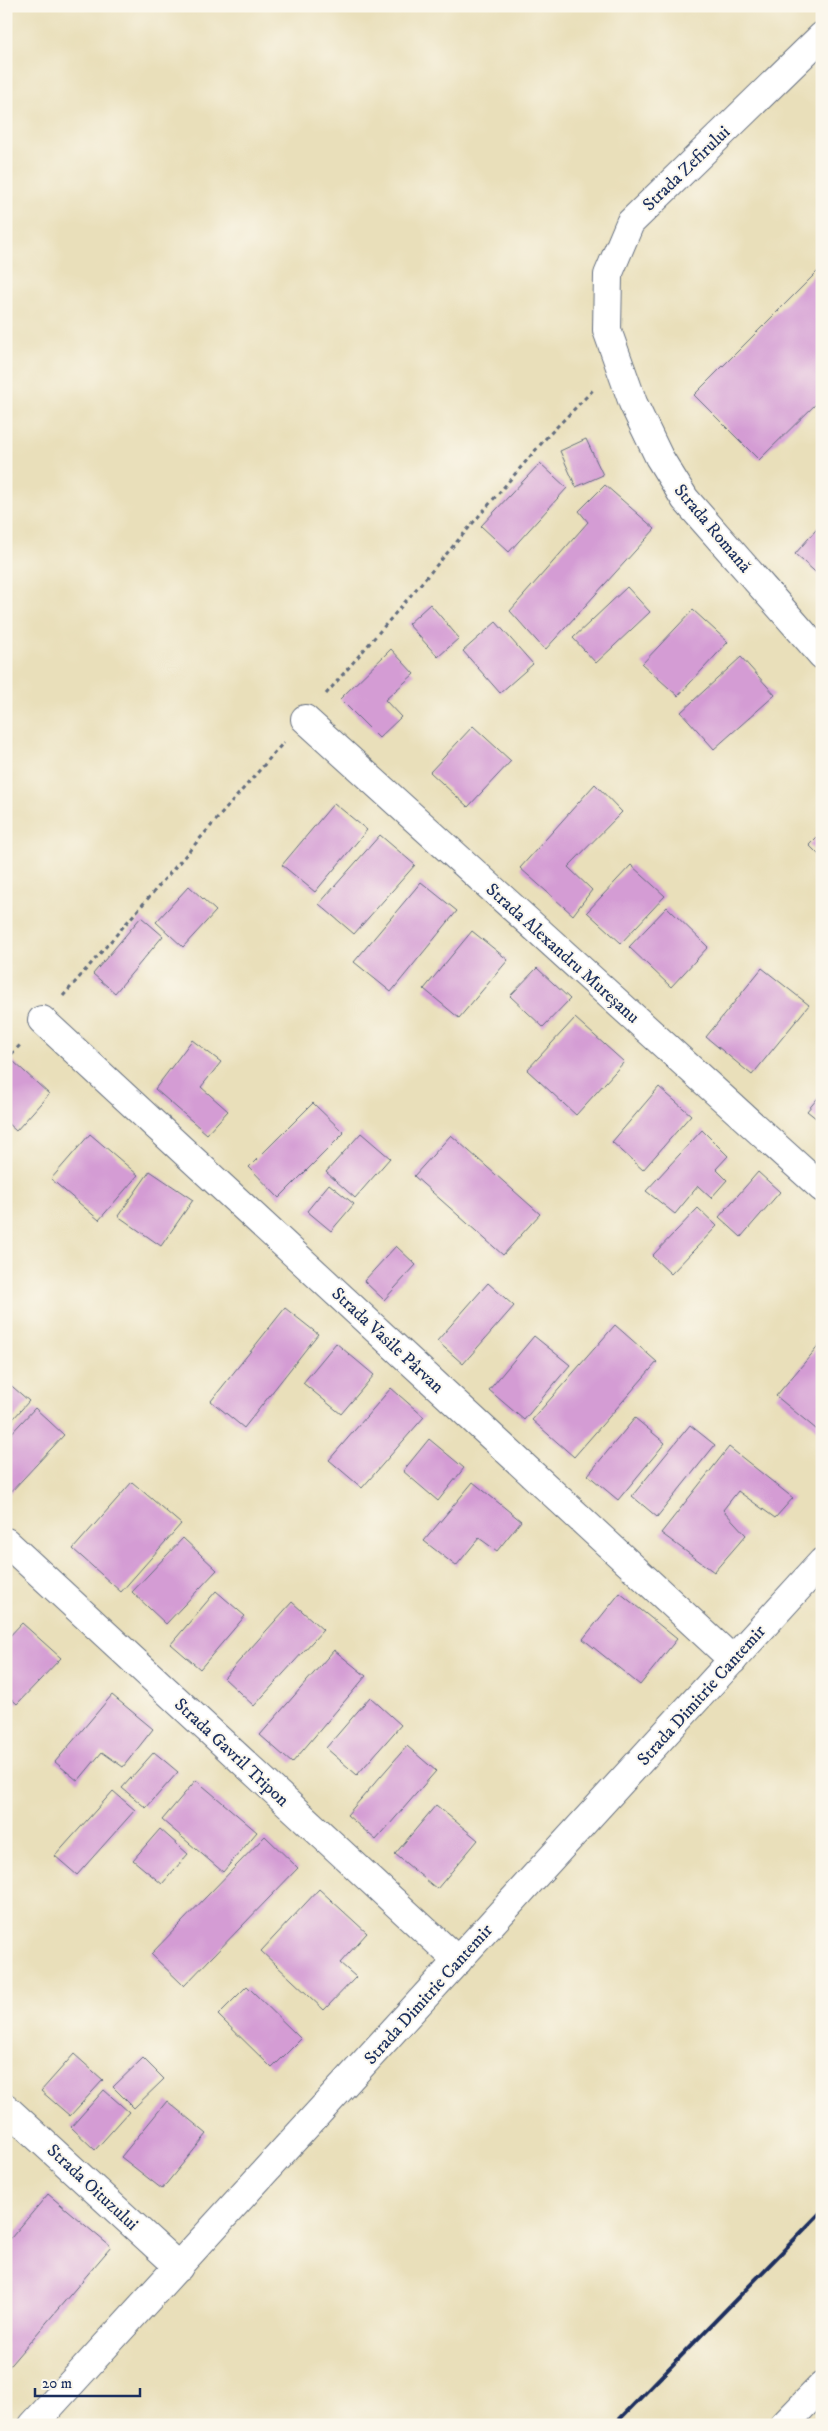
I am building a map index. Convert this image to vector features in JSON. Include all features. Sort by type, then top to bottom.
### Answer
[{"type":"street","name":"Strada Zefirului","points":[[607,330],[608,274],[630,223],[822,36]]},
{"type":"street","name":"Strada Romană","points":[[607,330],[633,403],[659,457],[685,500],[822,655]]},
{"type":"street","name":"Strada Alexandru Mureșanu","points":[[305,718],[822,1188]]},
{"type":"street","name":"Strada Vasile Pârvan","points":[[42,1020],[733,1660]]},
{"type":"street","name":"Strada Gavril Tripon","points":[[6,1542],[458,1961]]},
{"type":"street","name":"Strada Dimitrie Cantemir","points":[[33,2425],[180,2267],[822,1562]]},
{"type":"street","name":"Strada Oituzului","points":[[6,2108],[180,2267]]},
{"type":"street","points":[[784,2425],[822,2386]]},
{"type":"building","points":[[822,267],[822,398],[759,460],[694,395]]},
{"type":"building","points":[[586,439],[603,475],[576,487],[560,451]]},
{"type":"building","points":[[540,463],[567,488],[509,552],[481,526]]},
{"type":"building","points":[[605,485],[655,529],[545,650],[510,611],[588,522],[579,511]]},
{"type":"building","points":[[822,523],[822,578],[795,554]]},
{"type":"building","points":[[627,587],[650,612],[596,663],[573,638]]},
{"type":"building","points":[[430,604],[459,638],[438,657],[408,624]]},
{"type":"building","points":[[693,610],[728,642],[678,696],[642,664]]},
{"type":"building","points":[[496,622],[533,664],[500,693],[463,651]]},
{"type":"building","points":[[391,649],[414,674],[385,700],[401,717],[379,738],[340,699]]},
{"type":"building","points":[[741,657],[775,695],[714,749],[681,712]]},
{"type":"building","points":[[473,726],[511,761],[468,807],[430,772]]},
{"type":"building","points":[[595,784],[622,812],[568,867],[592,890],[573,915],[520,868]]},
{"type":"building","points":[[334,803],[367,830],[315,892],[282,865]]},
{"type":"building","points":[[822,832],[822,858],[809,845]]},
{"type":"building","points":[[380,835],[415,865],[354,934],[319,904]]},
{"type":"building","points":[[631,865],[665,896],[621,943],[587,912]]},
{"type":"building","points":[[421,882],[457,911],[391,992],[354,962]]},
{"type":"building","points":[[189,886],[216,911],[183,947],[156,922]]},
{"type":"building","points":[[667,907],[708,947],[671,987],[629,947]]},
{"type":"building","points":[[141,917],[163,936],[115,993],[93,974]]},
{"type":"building","points":[[472,931],[508,960],[459,1018],[424,989]]},
{"type":"building","points":[[537,968],[570,999],[543,1027],[510,996]]},
{"type":"building","points":[[762,968],[809,1005],[752,1075],[706,1037]]},
{"type":"building","points":[[575,1018],[624,1062],[576,1115],[527,1070]]},
{"type":"building","points":[[192,1040],[221,1062],[201,1087],[228,1111],[207,1134],[155,1089]]},
{"type":"building","points":[[13,1061],[49,1094],[16,1131],[6,1122],[6,1068]]},
{"type":"building","points":[[659,1087],[691,1115],[643,1170],[612,1142]]},
{"type":"building","points":[[822,1093],[822,1123],[807,1111]]},
{"type":"building","points":[[313,1103],[344,1133],[279,1198],[249,1167]]},
{"type":"building","points":[[702,1130],[728,1156],[716,1169],[727,1180],[711,1198],[698,1186],[675,1214],[646,1191]]},
{"type":"building","points":[[361,1133],[390,1158],[355,1198],[326,1172]]},
{"type":"building","points":[[90,1134],[138,1175],[99,1220],[51,1179]]},
{"type":"building","points":[[451,1135],[540,1214],[503,1255],[414,1176]]},
{"type":"building","points":[[150,1171],[193,1200],[161,1246],[118,1216]]},
{"type":"building","points":[[758,1172],[780,1192],[741,1237],[719,1217]]},
{"type":"building","points":[[329,1184],[354,1204],[331,1231],[307,1211]]},
{"type":"building","points":[[698,1208],[717,1226],[671,1274],[652,1256]]},
{"type":"building","points":[[396,1246],[416,1265],[384,1300],[364,1281]]},
{"type":"building","points":[[488,1283],[514,1306],[463,1364],[437,1341]]},
{"type":"building","points":[[285,1308],[318,1334],[244,1428],[211,1401]]},
{"type":"building","points":[[615,1325],[657,1362],[574,1457],[532,1420]]},
{"type":"building","points":[[534,1336],[570,1365],[524,1420],[489,1390]]},
{"type":"building","points":[[822,1342],[822,1434],[776,1396]]},
{"type":"building","points":[[336,1343],[374,1375],[341,1414],[303,1383]]},
{"type":"building","points":[[6,1381],[29,1401],[6,1427]]},
{"type":"building","points":[[391,1388],[424,1417],[362,1488],[329,1460]]},
{"type":"building","points":[[35,1408],[64,1435],[10,1493],[6,1490],[6,1439]]},
{"type":"building","points":[[635,1418],[665,1443],[618,1500],[588,1475]]},
{"type":"building","points":[[690,1425],[715,1445],[657,1517],[632,1496]]},
{"type":"building","points":[[429,1439],[464,1468],[438,1501],[403,1471]]},
{"type":"building","points":[[729,1447],[793,1498],[775,1518],[738,1491],[723,1510],[746,1535],[714,1572],[661,1533]]},
{"type":"building","points":[[132,1482],[181,1524],[121,1592],[73,1549]]},
{"type":"building","points":[[473,1482],[521,1521],[497,1551],[479,1538],[456,1566],[424,1541]]},
{"type":"building","points":[[183,1538],[217,1570],[166,1624],[132,1592]]},
{"type":"building","points":[[216,1591],[245,1616],[200,1669],[171,1644]]},
{"type":"building","points":[[620,1593],[677,1639],[640,1685],[583,1639]]},
{"type":"building","points":[[292,1602],[323,1630],[254,1706],[224,1678]]},
{"type":"building","points":[[22,1623],[61,1658],[17,1704],[6,1694],[6,1640]]},
{"type":"building","points":[[334,1650],[366,1676],[292,1763],[260,1735]]},
{"type":"building","points":[[112,1695],[153,1729],[123,1767],[102,1752],[78,1781],[55,1762]]},
{"type":"building","points":[[370,1697],[401,1725],[357,1775],[326,1748]]},
{"type":"building","points":[[407,1746],[436,1771],[376,1840],[347,1815]]},
{"type":"building","points":[[154,1752],[178,1772],[146,1808],[122,1788]]},
{"type":"building","points":[[196,1780],[257,1832],[223,1872],[162,1820]]},
{"type":"building","points":[[113,1791],[135,1810],[77,1875],[55,1856]]},
{"type":"building","points":[[436,1805],[478,1840],[437,1889],[395,1854]]},
{"type":"building","points":[[160,1829],[188,1854],[162,1884],[133,1860]]},
{"type":"building","points":[[265,1836],[298,1868],[184,1986],[151,1954]]},
{"type":"building","points":[[319,1889],[367,1933],[340,1963],[356,1977],[324,2010],[261,1951]]},
{"type":"building","points":[[247,1986],[301,2039],[272,2068],[218,2015]]},
{"type":"building","points":[[74,2054],[103,2080],[70,2116],[41,2091]]},
{"type":"building","points":[[143,2058],[164,2079],[134,2108],[113,2087]]},
{"type":"building","points":[[104,2090],[129,2112],[95,2150],[71,2127]]},
{"type":"building","points":[[167,2101],[207,2134],[162,2189],[121,2157]]},
{"type":"building","points":[[48,2194],[111,2247],[6,2370],[6,2244]]},
{"type":"railway","points":[[614,2425],[822,2211]]}]
